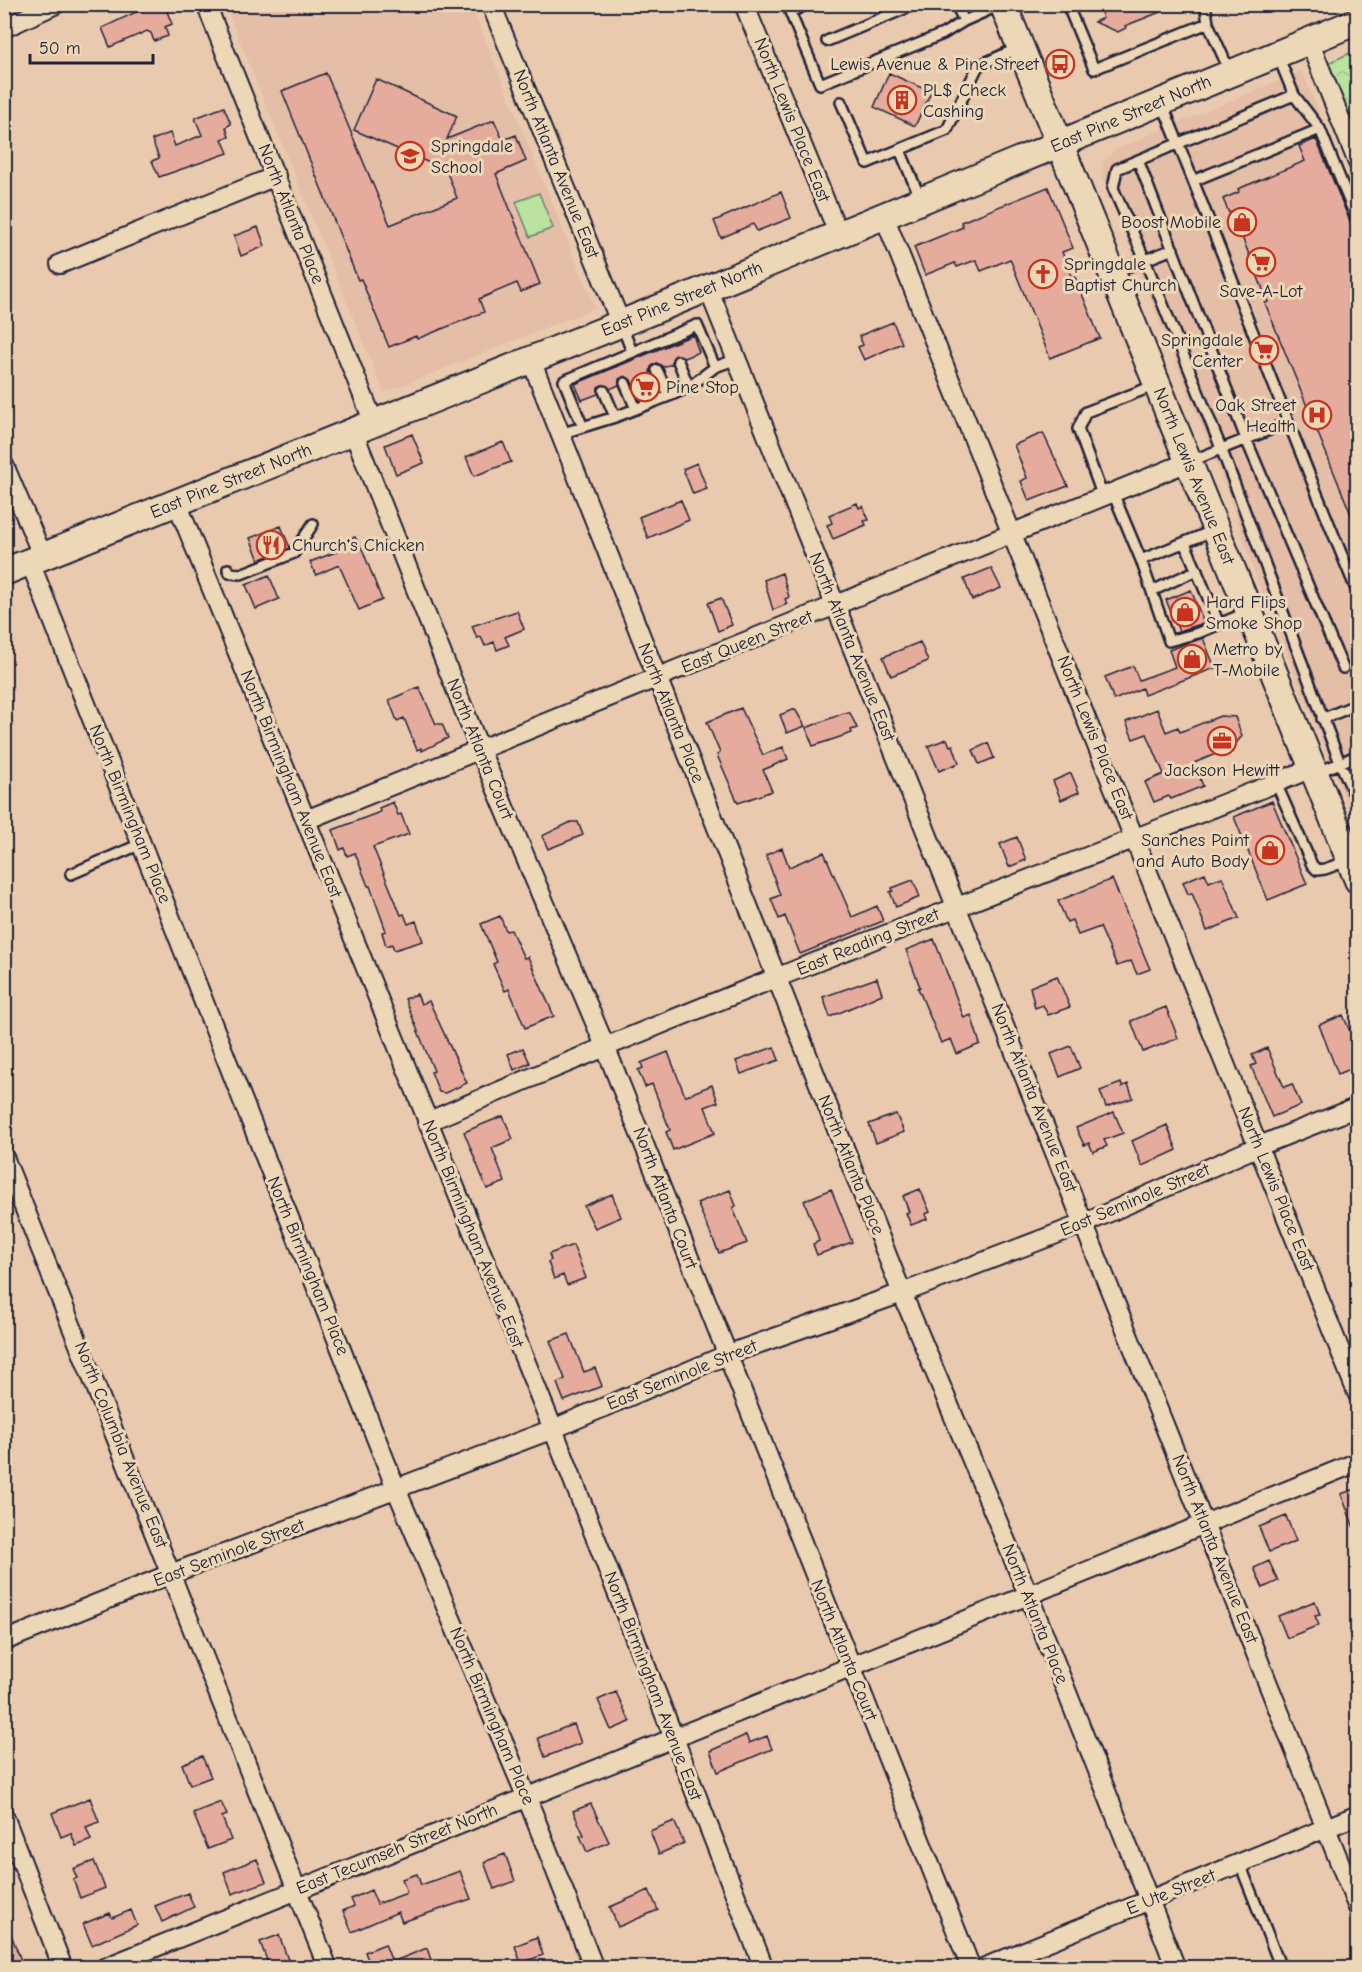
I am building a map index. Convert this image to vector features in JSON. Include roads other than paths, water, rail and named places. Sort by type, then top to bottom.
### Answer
[{"type":"main road","name":"North Lewis Avenue East","points":[[1003,4],[1313,771],[1353,861]]},
{"type":"main road","name":"East Pine Street North","points":[[4,572],[621,324],[1358,21]]},
{"type":"street","points":[[4,28],[56,4]]},
{"type":"street","name":"North Atlanta Place","points":[[206,4],[276,176],[363,427]]},
{"type":"street","name":"North Atlanta Avenue East","points":[[490,4],[621,324]]},
{"type":"street","name":"North Lewis Place East","points":[[744,4],[839,235]]},
{"type":"street","points":[[1309,40],[1358,163]]},
{"type":"street","points":[[60,264],[276,176]]},
{"type":"street","name":"North Lewis Place East","points":[[884,216],[1358,1395]]},
{"type":"street","name":"North Atlanta Avenue East","points":[[708,288],[1358,1908]]},
{"type":"street","name":"North Atlanta Place","points":[[531,360],[902,1293],[1028,1594],[1176,1968]]},
{"type":"street","name":"North Atlanta Court","points":[[363,427],[480,750],[605,1046],[970,1968]]},
{"type":"street","name":"East Queen Street","points":[[306,820],[1188,462]]},
{"type":"street","name":"North Birmingham Place","points":[[4,465],[36,560],[141,844],[397,1491],[526,1798],[594,1968]]},
{"type":"street","name":"North Birmingham Avenue East","points":[[177,503],[553,1429],[764,1968]]},
{"type":"street","name":"East Reading Street","points":[[427,1122],[605,1046],[776,978],[956,907],[1136,840],[1276,783],[1313,771]]},
{"type":"street","name":"East Seminole Street","points":[[4,1641],[173,1573],[397,1491],[553,1429],[726,1355],[902,1293],[1085,1223],[1259,1146],[1358,1107]]},
{"type":"street","name":"North Columbia Avenue East","points":[[4,1157],[173,1573],[328,1968]]},
{"type":"street","name":"East Tecumseh Street North","points":[[104,1968],[850,1665],[1358,1462]]},
{"type":"street","name":"E Ute Street","points":[[983,1968],[1358,1815]]},
{"type":"street","points":[[4,1816],[63,1968]]},
{"type":"lane","points":[[808,4],[790,12],[820,84],[943,34],[964,21],[1003,4]]},
{"type":"lane","points":[[827,40],[916,4]]},
{"type":"lane","points":[[956,4],[964,21]]},
{"type":"lane","points":[[1068,4],[1094,69],[1208,23]]},
{"type":"lane","points":[[1205,4],[1208,23],[1231,73]]},
{"type":"lane","points":[[841,102],[867,163],[947,130],[978,66],[1020,47]]},
{"type":"lane","points":[[1277,54],[1294,95],[1320,129],[1358,223]]},
{"type":"lane","points":[[1294,95],[1117,169],[1113,188],[1145,260],[1221,448],[1308,683],[1358,803]]},
{"type":"lane","points":[[1161,102],[1195,180],[1287,423],[1358,594]]},
{"type":"lane","points":[[1195,180],[1320,129]]},
{"type":"lane","points":[[900,150],[921,201]]},
{"type":"lane","points":[[1138,160],[1246,439],[1343,668]]},
{"type":"lane","points":[[1112,273],[1173,249]]},
{"type":"lane","points":[[621,324],[632,352]]},
{"type":"lane","points":[[582,425],[564,381],[616,363],[632,352],[669,341],[697,325],[715,367]]},
{"type":"lane","points":[[560,434],[582,425],[615,417],[669,396],[689,387],[715,367],[737,359]]},
{"type":"lane","points":[[678,361],[689,387]]},
{"type":"lane","points":[[657,370],[669,396]]},
{"type":"lane","points":[[625,383],[636,409]]},
{"type":"lane","points":[[1157,385],[1086,412],[1078,429],[1141,560],[1169,641],[1249,612]]},
{"type":"lane","points":[[604,391],[615,417]]},
{"type":"lane","points":[[1188,462],[1287,423]]},
{"type":"lane","points":[[228,569],[230,573],[241,574],[294,553],[313,524]]},
{"type":"lane","points":[[1141,560],[1215,530]]},
{"type":"lane","points":[[1185,543],[1220,624]]},
{"type":"lane","points":[[1152,591],[1197,570]]},
{"type":"lane","points":[[1322,719],[1358,704]]},
{"type":"lane","points":[[1313,771],[1358,755]]},
{"type":"lane","points":[[1276,783],[1312,866],[1317,870],[1353,861]]},
{"type":"lane","points":[[71,874],[141,844]]},
{"type":"lane","points":[[1240,1864],[1281,1968]]},
{"type":"place","name":"Lewis Avenue & Pine Street","points":[[1060,64]]},
{"type":"place","name":"PL$ Check Cashing","points":[[902,100]]},
{"type":"place","name":"Springdale School","points":[[410,156]]},
{"type":"place","name":"Boost Mobile","points":[[1242,222]]},
{"type":"place","name":"Save-A-Lot","points":[[1261,262]]},
{"type":"place","name":"Springdale Baptist Church","points":[[1043,274]]},
{"type":"place","name":"Springdale Center","points":[[1264,350]]},
{"type":"place","name":"Pine Stop","points":[[645,387]]},
{"type":"place","name":"Oak Street Health","points":[[1317,415]]},
{"type":"place","name":"Church's Chicken","points":[[271,545]]},
{"type":"place","name":"Hard Flips Smoke Shop","points":[[1185,612]]},
{"type":"place","name":"Metro by T-Mobile","points":[[1192,659]]},
{"type":"place","name":"Jackson Hewitt","points":[[1222,741]]},
{"type":"place","name":"Sanches Paint and Auto Body","points":[[1270,850]]}]
